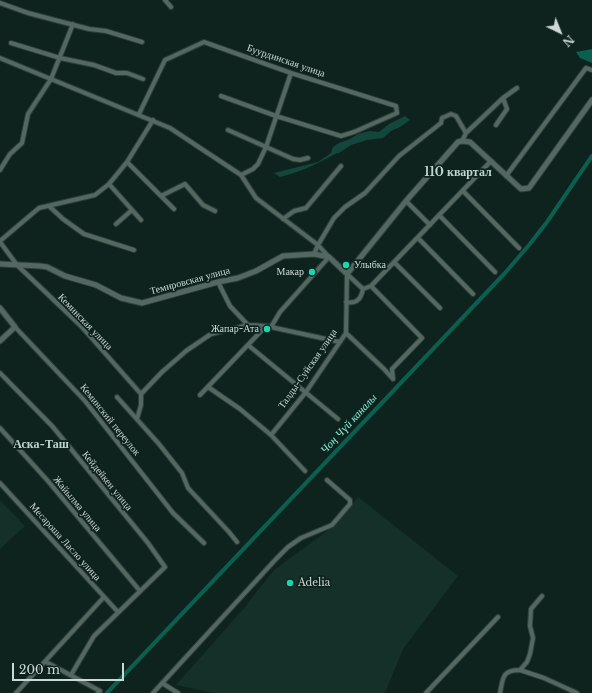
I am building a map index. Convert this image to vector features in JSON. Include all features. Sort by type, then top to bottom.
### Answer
[{"type":"street","points":[[165,0],[171,7]]},
{"type":"street","points":[[0,3],[28,13],[89,29],[106,31],[142,42]]},
{"type":"street","points":[[0,170],[10,154],[22,143],[28,114],[51,79],[73,24]]},
{"type":"street","name":"Буурдинская улица","points":[[139,114],[165,60],[204,42],[291,74],[396,106],[397,113],[354,132],[341,136],[276,116]]},
{"type":"street","points":[[10,43],[60,58],[94,65],[116,73],[127,73],[143,79]]},
{"type":"street","points":[[0,58],[170,128],[241,175],[256,198],[318,244],[329,257],[363,289]]},
{"type":"street","points":[[506,176],[586,68],[592,70]]},
{"type":"street","points":[[241,175],[253,169],[258,164],[266,147],[291,74]]},
{"type":"street","points":[[462,141],[466,133],[503,98],[517,88]]},
{"type":"street","points":[[221,96],[276,116]]},
{"type":"street","points":[[496,125],[507,108],[503,98]]},
{"type":"street","points":[[347,274],[406,201],[458,142],[470,142],[521,189],[530,188],[592,100]]},
{"type":"street","points":[[314,254],[318,244],[334,218],[345,207],[365,193],[399,156],[441,124],[442,118],[451,114],[456,116],[466,133]]},
{"type":"street","points":[[0,242],[39,208],[95,195],[109,184],[127,162],[153,120]]},
{"type":"street","points":[[228,130],[293,159],[300,160],[308,158]]},
{"type":"street","points":[[363,289],[371,286],[491,161]]},
{"type":"street","points":[[127,162],[174,209]]},
{"type":"street","points":[[283,218],[294,211],[306,208],[341,166]]},
{"type":"street","points":[[109,184],[141,220]]},
{"type":"street","points":[[162,196],[185,184],[203,205],[215,211]]},
{"type":"street","points":[[463,191],[518,248]]},
{"type":"street","points":[[406,201],[430,225]]},
{"type":"street","points":[[49,206],[63,219],[84,234],[134,250]]},
{"type":"street","points":[[116,224],[132,210]]},
{"type":"street","points":[[439,215],[495,272]]},
{"type":"street","points":[[418,238],[473,294]]},
{"type":"street","name":"Кеминская улица","points":[[0,242],[17,265],[81,326],[141,394]]},
{"type":"street","name":"Темировская улица","points":[[0,264],[47,267],[65,276],[96,285],[122,298],[142,303],[238,278],[256,271],[283,256],[314,254],[329,257]]},
{"type":"street","points":[[271,327],[280,312],[329,257]]},
{"type":"street","points":[[394,262],[440,308]]},
{"type":"street","name":"Талды-Суйская улица","points":[[271,435],[306,392],[346,333],[347,274]]},
{"type":"street","points":[[218,282],[230,306],[248,325]]},
{"type":"street","points":[[346,333],[393,379],[392,369],[422,338],[371,286]]},
{"type":"street","points":[[346,302],[352,303],[358,300],[362,296],[363,289]]},
{"type":"street","name":"Кеминский переулок","points":[[0,308],[15,327],[85,401],[173,513],[204,543]]},
{"type":"street","points":[[137,419],[141,405],[141,394],[162,372],[186,351],[211,334],[248,325],[266,326],[340,342]]},
{"type":"street","points":[[200,395],[266,326]]},
{"type":"street","points":[[0,341],[15,327]]},
{"type":"street","points":[[248,345],[338,418]]},
{"type":"street","name":"Кейдейкен улица","points":[[0,373],[53,427],[165,567],[140,591]]},
{"type":"street","points":[[208,387],[240,409],[271,435],[305,471]]},
{"type":"street","points":[[117,397],[159,444],[182,473],[188,488],[237,542]]},
{"type":"street","name":"Жайылма улица","points":[[0,428],[48,481],[140,591]]},
{"type":"street","points":[[153,693],[288,547],[301,538],[332,525],[350,504],[350,500],[327,480]]},
{"type":"street","name":"Месароша Ласло улица","points":[[0,483],[118,612]]},
{"type":"street","points":[[71,675],[94,636],[140,591]]},
{"type":"street","points":[[520,670],[527,662],[533,638],[530,626],[531,609],[542,596]]},
{"type":"street","points":[[16,693],[104,597]]},
{"type":"street","points":[[426,693],[439,681],[476,638],[498,618]]},
{"type":"street","points":[[46,662],[100,691],[98,693]]},
{"type":"street","points":[[500,693],[506,673],[509,671],[520,670],[544,678],[576,693]]},
{"type":"street","points":[[162,683],[178,693]]},
{"type":"shaded area","points":[[592,49],[592,63],[580,58],[576,52]]},
{"type":"shaded area","points":[[405,116],[410,120],[391,131],[383,138],[367,140],[351,145],[339,153],[316,164],[288,175],[280,177],[274,173],[318,162],[331,153],[333,147],[339,143],[358,134],[370,131],[379,132],[389,124]]},
{"type":"shaded area","points":[[358,497],[458,576],[403,649],[385,693],[214,693],[176,685],[244,608],[274,570],[327,531]]},
{"type":"shaded area","points":[[0,500],[25,526],[0,549]]},
{"type":"waterway","name":"Чоң Чүй каналы","points":[[107,693],[505,273],[547,222],[592,156]]},
{"type":"place","name":"Улыбка","points":[[346,265]]},
{"type":"place","name":"Макар","points":[[312,272]]},
{"type":"place","name":"Жапар-Ата","points":[[267,329]]},
{"type":"place","name":"Adelia","points":[[290,583]]},
{"type":"district","name":"110 квартал","points":[[458,173]]},
{"type":"district","name":"Аска-Таш","points":[[41,445]]}]
